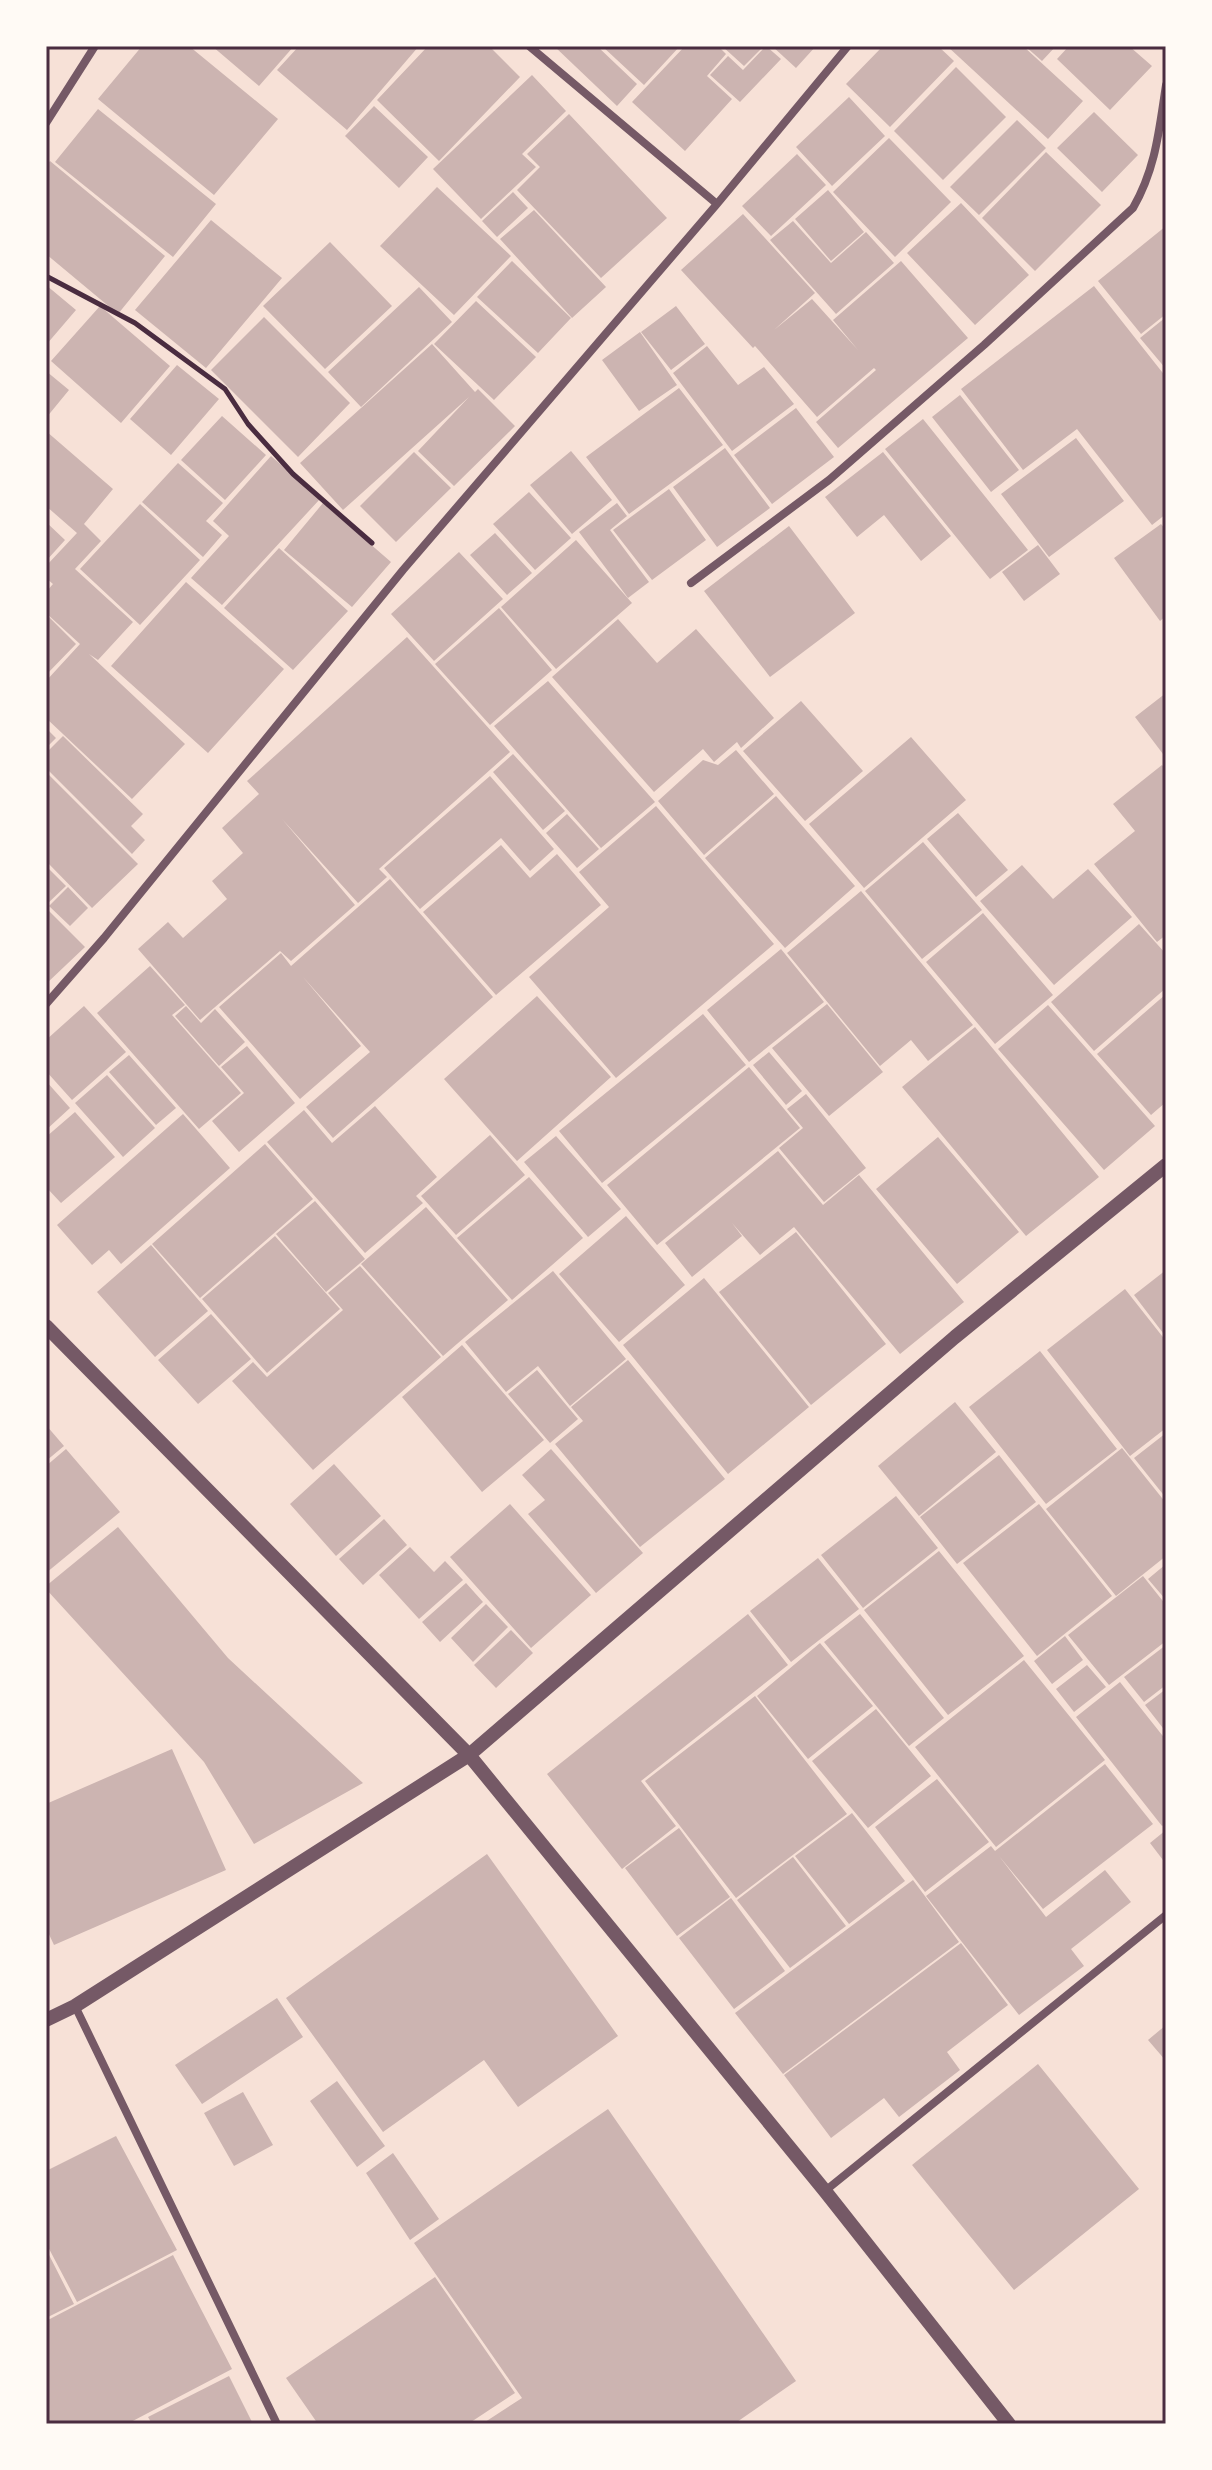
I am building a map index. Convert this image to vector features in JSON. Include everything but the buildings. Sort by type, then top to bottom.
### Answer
[{"type":"street","points":[[46,123],[95,46]]},
{"type":"street","points":[[529,46],[717,204]]},
{"type":"street","points":[[46,1004],[104,938],[403,570],[717,204],[848,46]]},
{"type":"street","points":[[691,583],[829,480],[984,345],[1133,208],[1148,183],[1166,85]]},
{"type":"street","points":[[46,2020],[75,2006],[469,1755],[943,1347],[1166,1165]]},
{"type":"street","points":[[46,1326],[469,1755],[825,2191],[1009,2424]]},
{"type":"street","points":[[825,2191],[1166,1915]]},
{"type":"street","points":[[75,2006],[277,2424]]},
{"type":"path","points":[[46,276],[135,323],[225,389],[248,424],[293,474],[403,570]]}]
